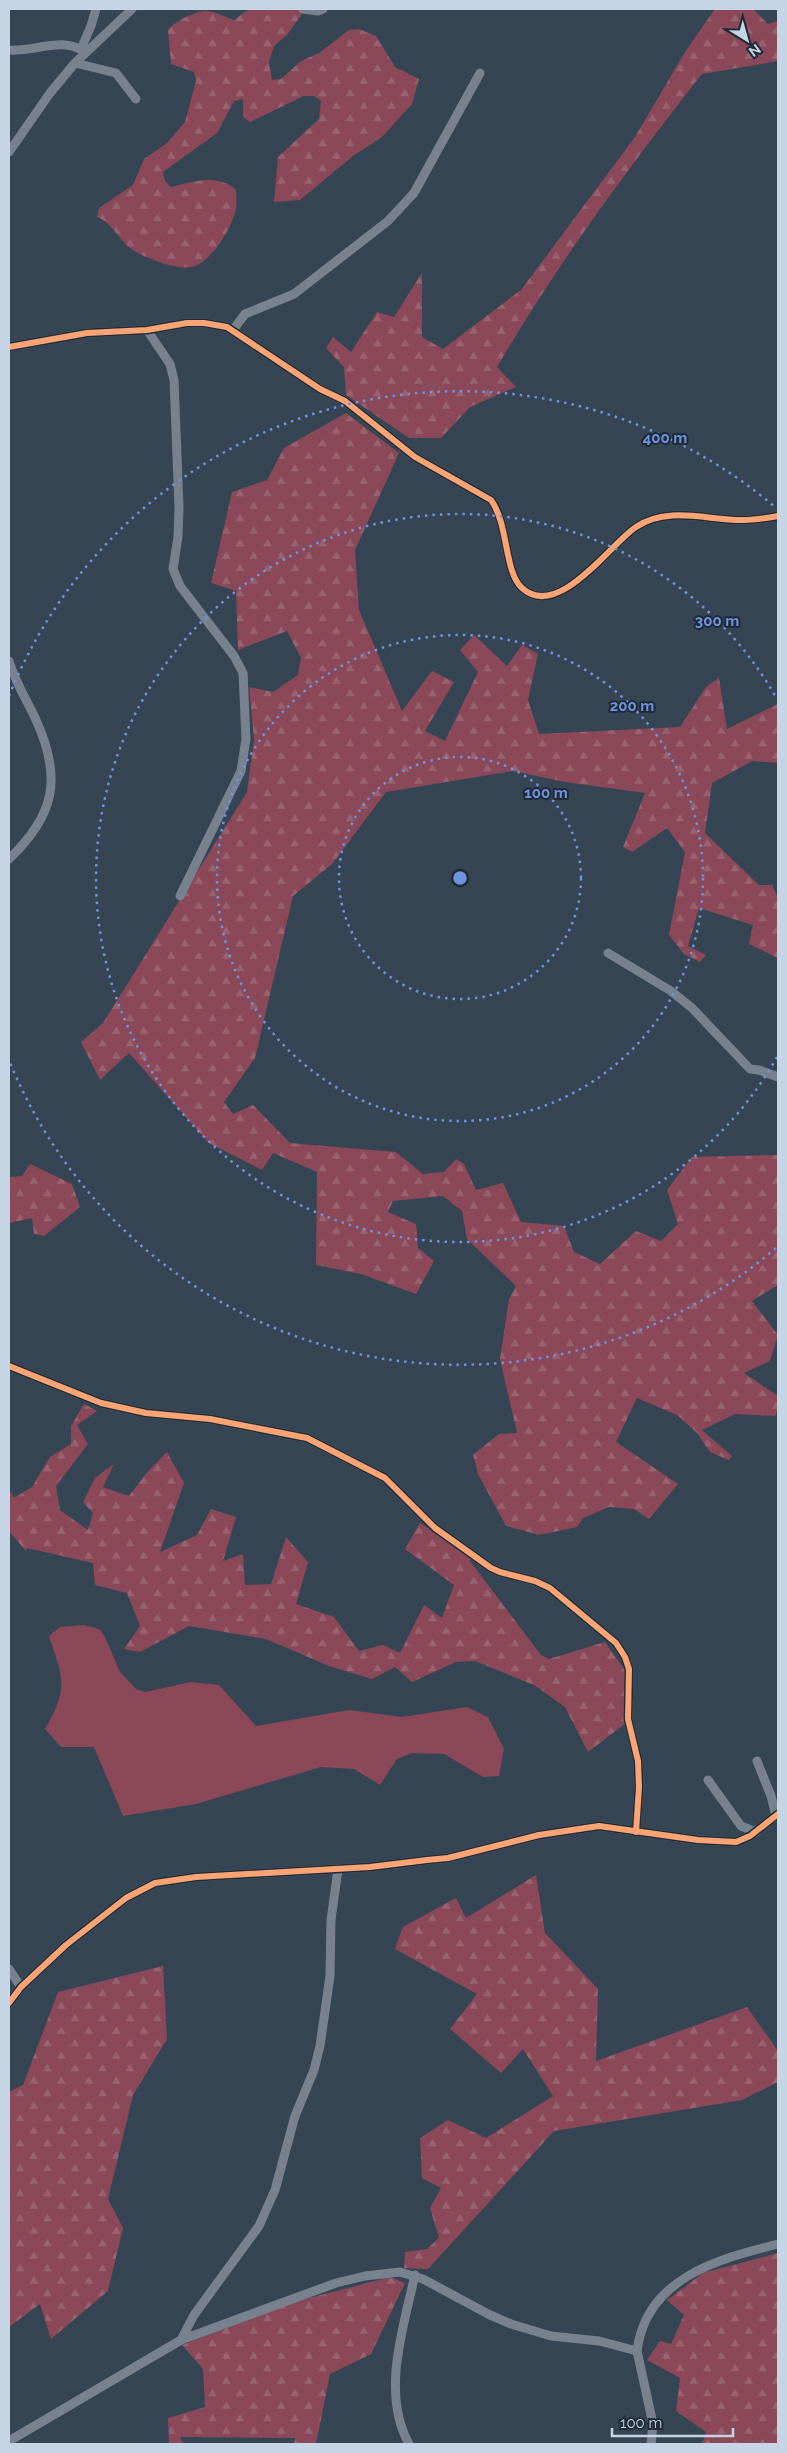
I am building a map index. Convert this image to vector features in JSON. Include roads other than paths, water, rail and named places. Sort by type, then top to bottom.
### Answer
[{"type":"street","points":[[9,152],[83,50],[96,9]]},
{"type":"street","points":[[83,50],[132,9]]},
{"type":"street","points":[[303,9],[318,11],[323,9]]},
{"type":"street","points":[[9,50],[38,49],[56,44],[83,50]]},
{"type":"street","points":[[75,63],[116,73],[136,99]]},
{"type":"street","points":[[233,330],[244,314],[294,294],[388,221],[414,193],[480,73]]},
{"type":"street","points":[[9,347],[87,334],[148,330],[187,323],[216,324],[233,330],[320,389],[345,402],[416,457],[491,500],[503,524],[514,578],[529,593],[550,595],[559,592],[590,569],[636,527],[662,516],[744,520],[778,516]]},
{"type":"street","points":[[148,330],[170,364],[174,380],[179,507],[174,576],[234,656],[243,673],[246,692],[246,739],[241,771],[180,896]]},
{"type":"street","points":[[9,661],[13,676],[44,740],[51,784],[48,804],[37,829],[9,859]]},
{"type":"street","points":[[608,953],[671,991],[692,1008],[750,1069],[759,1070],[778,1077]]},
{"type":"street","points":[[9,1366],[101,1402],[146,1413],[210,1419],[307,1438],[385,1478],[435,1528],[491,1568],[535,1580],[550,1588],[616,1643],[627,1663],[630,1687],[628,1719],[638,1761],[636,1832]]},
{"type":"street","points":[[9,2002],[48,1960],[126,1898],[155,1883],[196,1877],[338,1869],[448,1858],[539,1835],[583,1827],[612,1826],[636,1832],[727,1842],[743,1840],[777,1815],[757,1761]]},
{"type":"street","points":[[708,1780],[741,1826],[756,1832]]},
{"type":"street","points":[[181,2340],[194,2315],[259,2226],[275,2190],[295,2116],[314,2070],[320,2046],[330,1976],[331,1920],[338,1869]]},
{"type":"street","points":[[9,1970],[21,1987]]},
{"type":"street","points":[[650,2444],[653,2424],[638,2351],[639,2339],[651,2311],[660,2298],[681,2279],[703,2267],[731,2256],[778,2244]]},
{"type":"street","points":[[9,2441],[181,2340],[336,2283],[386,2273],[400,2272],[415,2275],[490,2315],[512,2324],[551,2336],[625,2347],[638,2351]]},
{"type":"street","points":[[409,2444],[398,2418],[396,2379],[399,2348],[415,2275]]},
{"type":"street","points":[[625,2347],[639,2339]]}]
